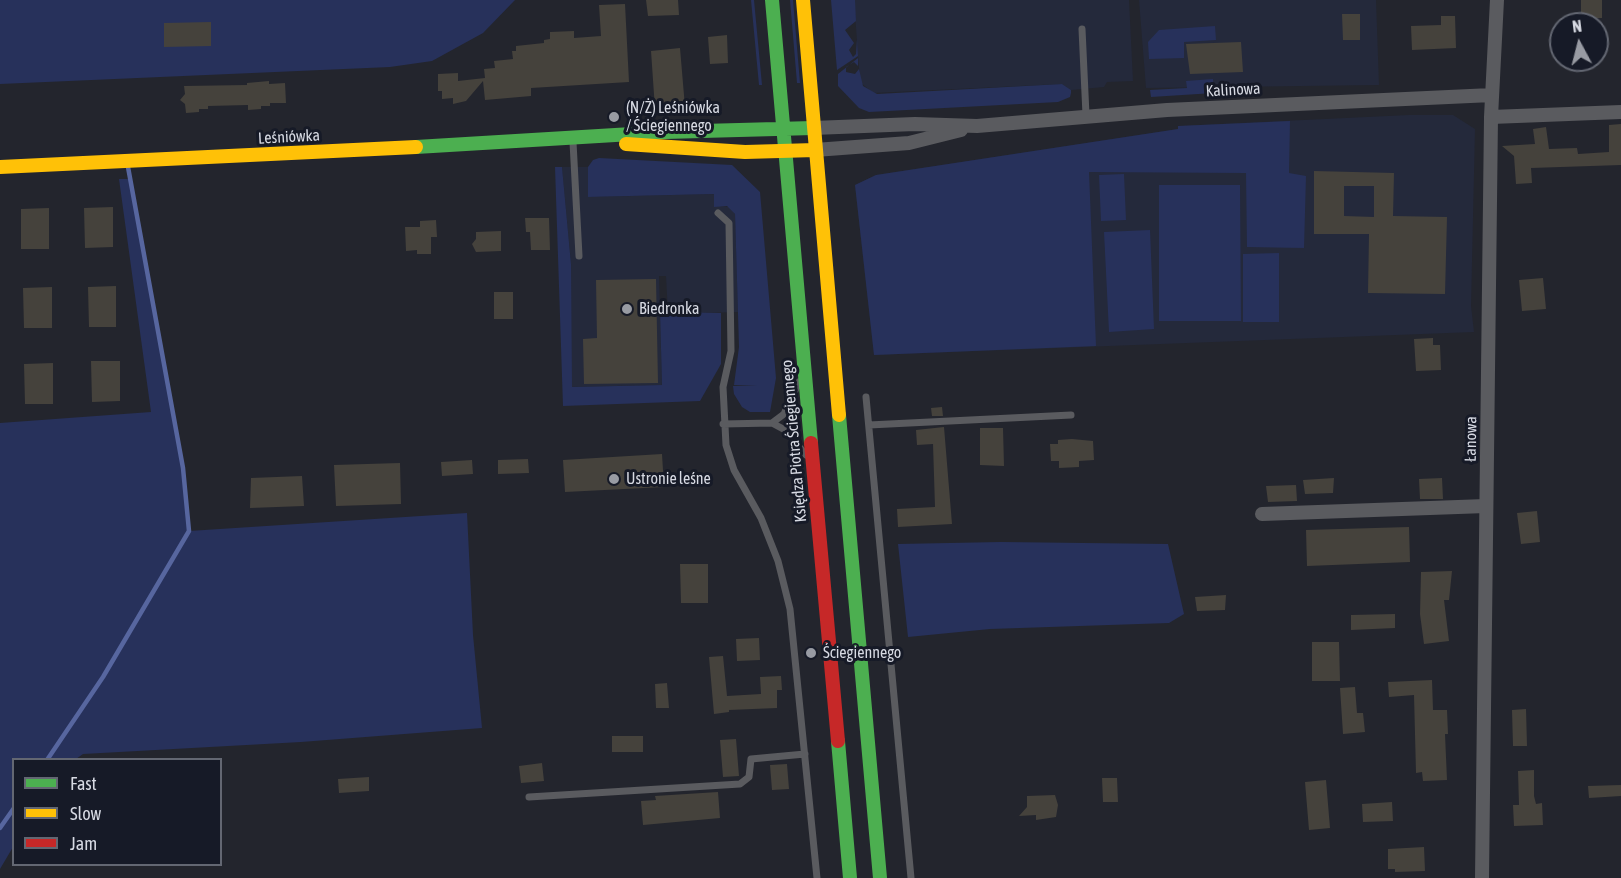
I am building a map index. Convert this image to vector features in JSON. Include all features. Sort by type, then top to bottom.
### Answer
[{"type":"main road","name":"Księdza Piotra Ściegiennego","points":[[772,0],[850,878]]},
{"type":"main road","points":[[803,0],[880,878]]},
{"type":"main road","name":"Leśniówka","points":[[0,167],[577,140],[665,132],[813,128]]},
{"type":"main road","name":"Leśniówka","points":[[577,140],[667,148],[784,152]]},
{"type":"main road","name":"Kalinowa","points":[[784,152],[815,150]]},
{"type":"street","name":"Łanowa","points":[[1482,878],[1491,117],[1497,0]]},
{"type":"street","name":"Kalinowa","points":[[813,128],[915,124],[977,126],[1086,115],[1325,101],[1492,95]]},
{"type":"street","points":[[1491,117],[1621,112]]},
{"type":"street","name":"Kalinowa","points":[[815,150],[909,143],[977,126]]},
{"type":"street","points":[[1262,514],[1486,506]]},
{"type":"lane","points":[[1082,29],[1086,115]]},
{"type":"lane","points":[[577,140],[579,256]]},
{"type":"lane","points":[[718,213],[729,223],[731,351],[723,387],[723,424],[728,456],[761,518],[778,561],[790,609],[816,878]]},
{"type":"lane","points":[[772,423],[784,414],[792,400],[803,362]]},
{"type":"lane","points":[[866,397],[911,878]]},
{"type":"lane","points":[[869,425],[1071,416]]},
{"type":"lane","points":[[723,424],[772,423],[785,430],[813,464]]},
{"type":"lane","points":[[530,797],[740,784],[749,777],[751,759],[805,754]]},
{"type":"shaded area","points":[[0,0],[515,0],[483,33],[432,61],[390,67],[0,84]]},
{"type":"shaded area","points":[[751,0],[754,0],[762,85],[759,85]]},
{"type":"shaded area","points":[[790,0],[793,0],[800,83],[797,83]]},
{"type":"shaded area","points":[[831,0],[855,0],[856,21],[845,30],[854,43],[849,50],[853,57],[856,54],[857,39],[858,56],[837,70]]},
{"type":"shaded area","points":[[854,0],[1129,0],[1133,81],[1107,82],[1104,87],[1071,90],[1062,84],[873,93],[860,82]]},
{"type":"shaded area","points":[[1139,0],[1376,0],[1379,85],[1146,88]]},
{"type":"shaded area","points":[[1215,26],[1216,40],[1184,42],[1184,58],[1149,59],[1148,42],[1159,30]]},
{"type":"shaded area","points":[[846,68],[846,72],[855,74],[859,69],[863,86],[877,94],[1062,84],[1071,90],[1071,93],[1070,97],[1058,102],[869,112],[859,108],[838,86],[838,74]]},
{"type":"shaded area","points":[[1213,79],[1214,93],[1151,97],[1150,90],[1187,88],[1186,81]]},
{"type":"shaded area","points":[[1453,115],[1475,129],[1471,306],[1474,332],[874,355],[855,185],[876,175],[1178,129],[1178,126]]},
{"type":"shaded area","points":[[1290,121],[1289,173],[1306,176],[1304,248],[1247,247],[1246,173],[1089,172],[1096,346],[874,355],[855,185],[876,175],[1178,129],[1178,126]]},
{"type":"shaded area","points":[[599,158],[732,165],[760,192],[776,378],[770,412],[750,412],[742,407],[734,394],[733,386],[757,385],[734,385],[739,347],[735,214],[727,206],[714,207],[714,194],[588,197],[588,167],[593,160]]},
{"type":"shaded area","points":[[555,167],[562,167],[571,264],[572,387],[662,385],[660,312],[721,313],[721,364],[700,401],[563,406]]},
{"type":"shaded area","points":[[562,167],[588,167],[589,197],[714,194],[720,206],[729,207],[735,214],[738,312],[668,314],[666,276],[659,276],[662,385],[571,387],[571,264]]},
{"type":"shaded area","points":[[1124,174],[1126,220],[1101,221],[1099,175]]},
{"type":"shaded area","points":[[119,179],[130,179],[183,468],[189,531],[467,513],[473,635],[482,728],[301,742],[83,754],[77,758],[12,758],[12,849],[0,869],[0,423],[151,412]]},
{"type":"shaded area","points":[[1159,185],[1240,185],[1241,321],[1159,321]]},
{"type":"shaded area","points":[[1150,230],[1154,329],[1109,332],[1104,232]]},
{"type":"shaded area","points":[[1279,253],[1279,322],[1243,322],[1243,254]]},
{"type":"shaded area","points":[[1001,542],[1168,544],[1184,614],[1169,623],[990,629],[908,637],[898,544]]},
{"type":"building","points":[[646,0],[678,0],[679,15],[648,16]]},
{"type":"building","points":[[1581,0],[1602,0],[1602,12],[1581,12]]},
{"type":"building","points":[[625,4],[629,82],[531,88],[531,96],[485,100],[483,81],[466,101],[453,104],[453,98],[442,99],[442,91],[438,91],[438,74],[458,73],[458,81],[485,78],[484,69],[495,68],[494,61],[513,59],[512,51],[516,51],[516,46],[544,43],[544,40],[550,39],[550,32],[574,31],[574,38],[601,36],[599,5]]},
{"type":"building","points":[[1342,14],[1360,14],[1360,40],[1343,40]]},
{"type":"building","points":[[1441,16],[1455,16],[1456,48],[1412,50],[1411,26],[1441,25]]},
{"type":"building","points":[[211,22],[211,46],[164,47],[164,23]]},
{"type":"building","points":[[727,35],[728,63],[710,64],[708,37]]},
{"type":"building","points":[[1241,42],[1243,72],[1190,74],[1186,44]]},
{"type":"building","points":[[680,48],[685,107],[655,109],[651,51]]},
{"type":"building","points":[[269,81],[269,84],[285,83],[286,103],[270,103],[270,106],[261,106],[261,109],[248,110],[248,105],[208,106],[208,109],[199,109],[199,112],[186,113],[185,104],[180,100],[185,94],[184,86],[247,85],[247,83]]},
{"type":"building","points":[[1621,124],[1621,165],[1531,168],[1532,183],[1516,184],[1514,156],[1502,146],[1535,144],[1533,129],[1546,127],[1549,149],[1577,148],[1578,154],[1609,152],[1609,125]]},
{"type":"building","points":[[1314,171],[1394,173],[1393,216],[1447,217],[1445,294],[1368,293],[1369,234],[1314,234]],"holes":[[[1344,186],[1374,186],[1374,217],[1344,216]]]},
{"type":"building","points":[[113,207],[113,247],[85,248],[84,208]]},
{"type":"building","points":[[49,208],[49,249],[21,249],[21,209]]},
{"type":"building","points":[[525,218],[549,218],[550,250],[531,250],[530,232],[526,232]]},
{"type":"building","points":[[436,220],[437,237],[431,237],[431,254],[417,254],[417,250],[406,251],[405,227],[420,227],[420,221]]},
{"type":"building","points":[[501,231],[501,251],[476,252],[472,244],[476,239],[476,232]]},
{"type":"building","points":[[1543,278],[1546,309],[1522,311],[1519,280]]},
{"type":"building","name":"Biedronka","points":[[656,279],[658,383],[584,384],[583,339],[597,338],[596,280]]},
{"type":"building","points":[[116,286],[116,327],[89,327],[88,287]]},
{"type":"building","points":[[52,287],[52,328],[24,328],[23,288]]},
{"type":"building","points":[[494,292],[513,292],[513,319],[494,319]]},
{"type":"building","points":[[1433,338],[1433,345],[1440,345],[1441,370],[1416,371],[1414,339]]},
{"type":"building","points":[[91,361],[120,361],[120,401],[92,402]]},
{"type":"building","points":[[53,363],[53,404],[25,404],[24,364]]},
{"type":"building","points":[[942,407],[943,416],[932,416],[931,408]]},
{"type":"building","points":[[944,427],[952,524],[898,527],[897,509],[935,507],[933,444],[917,445],[916,430]]},
{"type":"building","points":[[980,428],[1003,428],[1004,466],[980,465]]},
{"type":"building","points":[[1058,440],[1093,441],[1094,460],[1079,461],[1079,467],[1059,468],[1059,461],[1051,461],[1050,444],[1058,444]]},
{"type":"building","name":"Ustronie leśne","points":[[662,454],[664,487],[565,492],[563,460]]},
{"type":"building","points":[[528,459],[529,473],[498,474],[498,460]]},
{"type":"building","points":[[472,460],[473,474],[442,476],[441,462]]},
{"type":"building","points":[[400,463],[401,504],[336,506],[334,465]]},
{"type":"building","points":[[302,476],[304,506],[250,508],[251,478]]},
{"type":"building","points":[[1334,478],[1333,493],[1305,494],[1303,480]]},
{"type":"building","points":[[1442,478],[1443,499],[1420,499],[1419,479]]},
{"type":"building","points":[[1296,485],[1297,501],[1268,502],[1266,486]]},
{"type":"building","points":[[1537,511],[1540,542],[1521,544],[1517,513]]},
{"type":"building","points":[[1409,527],[1410,562],[1307,566],[1306,530]]},
{"type":"building","points":[[680,564],[708,564],[708,603],[681,603]]},
{"type":"building","points":[[1452,571],[1449,600],[1444,600],[1449,641],[1424,644],[1420,614],[1421,572]]},
{"type":"building","points":[[1226,595],[1225,610],[1197,611],[1195,597]]},
{"type":"building","points":[[1395,614],[1395,628],[1351,630],[1351,615]]},
{"type":"building","points":[[759,638],[760,660],[737,661],[736,639]]},
{"type":"building","points":[[1312,642],[1339,642],[1340,681],[1312,681]]},
{"type":"building","points":[[723,656],[727,696],[761,694],[760,677],[781,676],[782,690],[777,690],[777,708],[729,710],[729,712],[714,714],[709,657]]},
{"type":"building","points":[[1432,680],[1433,710],[1447,710],[1448,734],[1445,734],[1447,780],[1423,781],[1422,772],[1416,773],[1414,695],[1389,697],[1388,682]]},
{"type":"building","points":[[667,683],[669,708],[656,708],[655,684]]},
{"type":"building","points":[[1355,687],[1357,713],[1363,713],[1365,732],[1343,734],[1340,688]]},
{"type":"building","points":[[1526,709],[1527,746],[1513,746],[1512,710]]},
{"type":"building","points":[[612,736],[643,736],[643,752],[612,752]]},
{"type":"building","points":[[736,739],[739,776],[723,777],[720,740]]},
{"type":"building","points":[[542,763],[544,781],[521,783],[519,766]]},
{"type":"building","points":[[787,764],[789,789],[772,790],[770,765]]},
{"type":"building","points":[[1534,770],[1534,796],[1536,804],[1542,803],[1543,825],[1514,826],[1513,805],[1519,805],[1518,771]]},
{"type":"building","points":[[369,777],[369,791],[339,793],[338,779]]},
{"type":"building","points":[[1102,778],[1117,778],[1118,802],[1103,802]]},
{"type":"building","points":[[1326,780],[1330,828],[1309,830],[1305,782]]},
{"type":"building","points":[[1621,785],[1621,796],[1589,798],[1588,786]]},
{"type":"building","points":[[718,792],[720,818],[643,825],[641,801],[656,800],[655,796]]},
{"type":"building","points":[[1055,795],[1058,805],[1056,817],[1036,820],[1036,815],[1019,816],[1027,807],[1027,796]]},
{"type":"building","points":[[1392,802],[1393,821],[1363,822],[1362,804]]},
{"type":"building","points":[[1424,847],[1425,871],[1395,872],[1395,869],[1388,869],[1388,849]]},
{"type":"waterway","points":[[48,758],[103,677],[189,531],[183,468],[128,167]]},
{"type":"waterway","points":[[0,828],[12,811]]},
{"type":"traffic: fast","points":[[772,0],[811,443]]},
{"type":"traffic: fast","points":[[416,147],[665,132],[813,128]]},
{"type":"traffic: fast","points":[[839,415],[880,878]]},
{"type":"traffic: fast","points":[[838,741],[850,878]]},
{"type":"traffic: slow","points":[[803,0],[839,415]]},
{"type":"traffic: slow","points":[[626,144],[745,152],[815,150]]},
{"type":"traffic: slow","points":[[0,167],[416,147]]},
{"type":"traffic: jam","points":[[811,443],[838,741]]},
{"type":"place","name":"(N/Ż) Leśniówka / Ściegiennego","points":[[614,117]]},
{"type":"place","name":"Biedronka","points":[[627,309]]},
{"type":"place","name":"Ustronie leśne","points":[[614,479]]},
{"type":"place","name":"Ściegiennego","points":[[811,653]]}]
